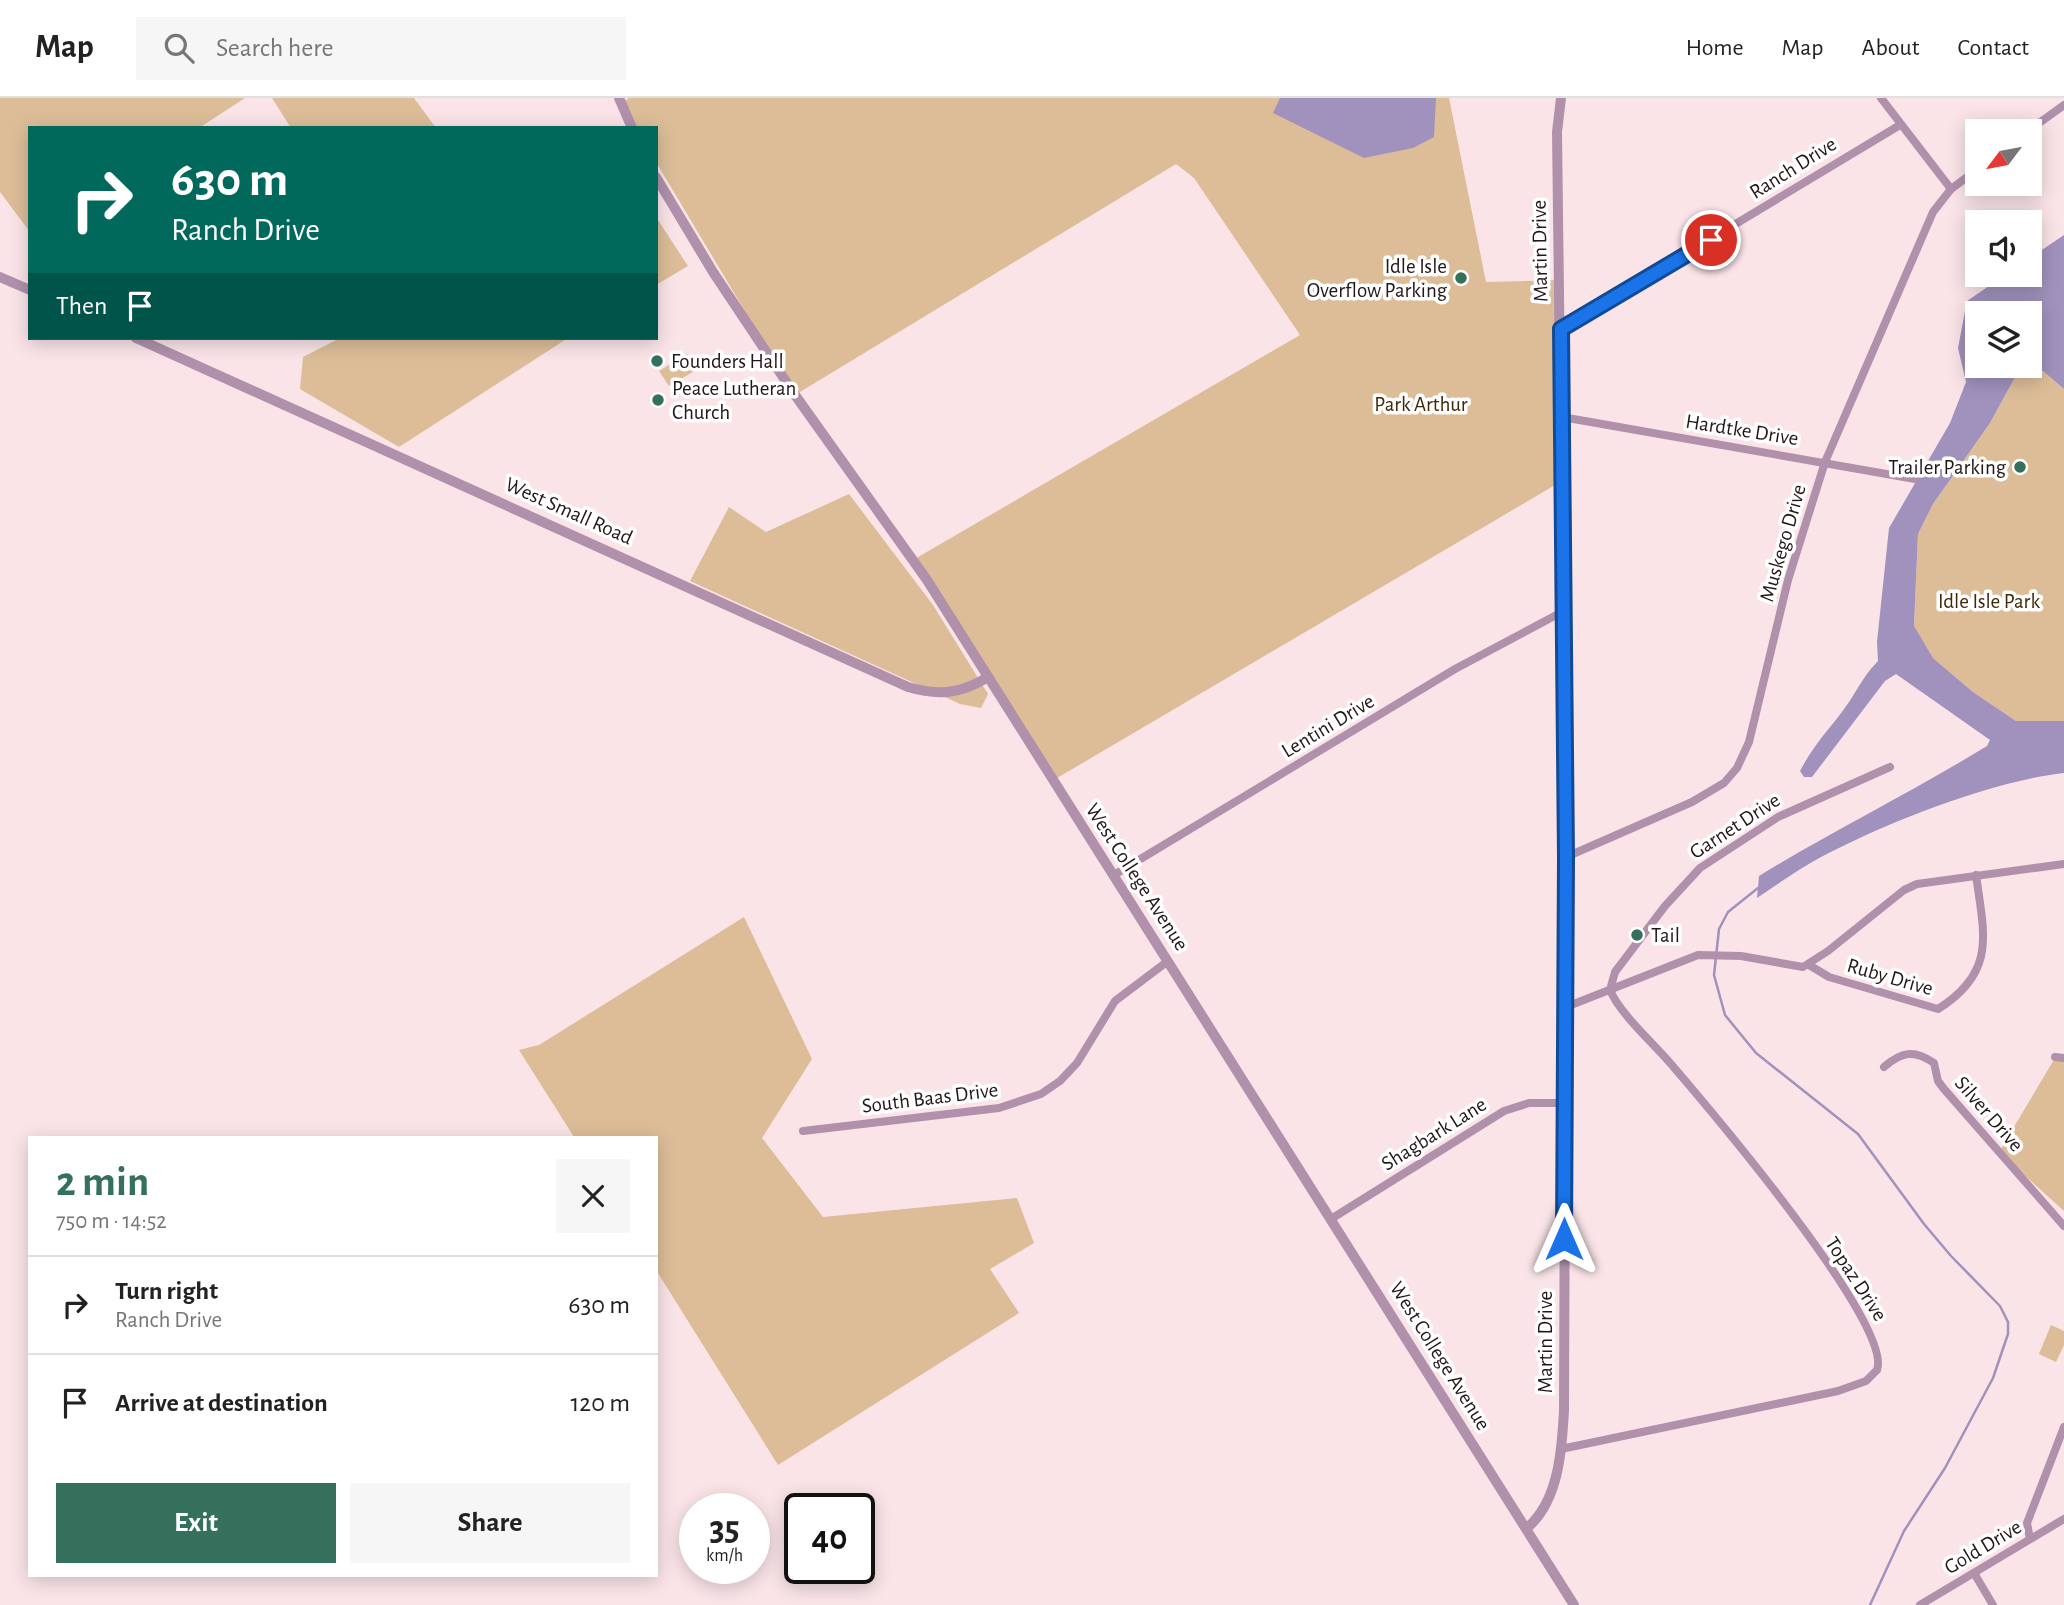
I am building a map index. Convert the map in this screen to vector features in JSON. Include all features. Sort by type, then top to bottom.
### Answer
[{"type":"street","points":[[619,98],[631,126]]},
{"type":"street","name":"Martin Drive","points":[[1527,1528],[1535,1521],[1547,1501],[1561,1449],[1566,857],[1557,132],[1561,98]]},
{"type":"street","points":[[1881,98],[1951,189]]},
{"type":"street","points":[[2042,121],[2064,105]]},
{"type":"street","name":"Ranch Drive","points":[[1561,329],[1900,125]]},
{"type":"street","name":"Muskego Drive","points":[[1566,857],[1692,802],[1724,783],[1737,768],[1749,742],[1792,566],[1825,462],[1924,230],[1939,202],[1965,179]]},
{"type":"street","name":"West College Avenue","points":[[658,180],[780,374],[914,560],[1574,1605]]},
{"type":"street","points":[[0,277],[28,289]]},
{"type":"street","name":"West Small Road","points":[[140,340],[908,687],[924,692],[955,692],[988,677]]},
{"type":"street","name":"Hardtke Drive","points":[[1562,417],[1915,479]]},
{"type":"street","name":"Lentini Drive","points":[[1114,875],[1455,669],[1562,612]]},
{"type":"street","name":"Garnet Drive","points":[[1610,990],[1615,972],[1665,906],[1700,868],[1777,817],[1890,767]]},
{"type":"street","points":[[1566,1007],[1698,955],[1721,955],[1794,967],[1808,965],[1904,890],[1933,880],[2064,864]]},
{"type":"street","name":"Ruby Drive","points":[[1808,965],[1829,977],[1938,1009],[1972,977],[1984,951],[1976,875]]},
{"type":"street","name":"South Baas Drive","points":[[803,1131],[999,1108],[1041,1094],[1056,1085],[1077,1063],[1115,1001],[1168,961]]},
{"type":"street","name":"Topaz Drive","points":[[1561,1449],[1838,1391],[1866,1381],[1880,1363],[1864,1320],[1778,1195],[1732,1134],[1610,990]]},
{"type":"street","name":"Silver Drive","points":[[1884,1067],[1902,1053],[1913,1053],[1934,1063],[1938,1081],[1944,1089],[2064,1226]]},
{"type":"street","name":"Shagbark Lane","points":[[1331,1219],[1504,1111],[1529,1104],[1564,1103]]},
{"type":"street","points":[[2030,1539],[2027,1523],[2064,1427]]},
{"type":"street","name":"Gold Drive","points":[[1920,1605],[2064,1519]]},
{"type":"street","points":[[1974,1573],[1993,1605]]},
{"type":"green space","points":[[0,98],[245,98],[202,126],[28,126],[28,229],[0,192]]},
{"type":"green space","points":[[272,98],[414,98],[435,126],[290,126]]},
{"type":"green space","name":"Park Arthur","points":[[629,98],[1449,98],[1486,282],[1560,280],[1562,481],[1052,781],[913,560],[1300,335],[1194,178],[1176,164],[795,395],[658,165],[658,126],[635,126],[621,103]]},
{"type":"green space","points":[[658,220],[688,266],[658,284]]},
{"type":"green space","points":[[336,340],[565,340],[399,447],[300,389],[303,357]]},
{"type":"green space","points":[[687,354],[696,370],[669,386],[659,371]]},
{"type":"green space","name":"Idle Isle Park","points":[[2043,371],[2064,389],[2064,721],[2016,721],[1973,692],[1933,658],[1914,627],[1918,534],[1933,504],[1990,423],[2015,378],[2042,378]]},
{"type":"green space","points":[[849,494],[933,605],[988,694],[981,708],[960,704],[690,581],[729,507],[766,532]]},
{"type":"green space","points":[[744,917],[812,1059],[762,1138],[823,1217],[1017,1198],[1034,1243],[990,1269],[1019,1313],[778,1465],[658,1273],[658,1136],[573,1136],[519,1050],[539,1045]]},
{"type":"green space","points":[[2055,1058],[2064,1060],[2064,1211],[1999,1152]]},
{"type":"green space","points":[[2051,1325],[2064,1331],[2064,1345],[2056,1362],[2039,1354]]},
{"type":"shaded area","points":[[1280,98],[1436,98],[1434,137],[1413,148],[1364,158],[1273,113]]},
{"type":"shaded area","points":[[2064,235],[2064,389],[2042,371],[2042,301],[1967,301],[1987,287],[2042,287],[2042,250]]},
{"type":"shaded area","points":[[1965,311],[1965,378],[1958,348]]},
{"type":"shaded area","points":[[1965,378],[2015,378],[1990,423],[1933,504],[1918,534],[1914,626],[1933,658],[1973,692],[2016,721],[2064,721],[2064,773],[1972,794],[1907,818],[1821,857],[1757,898],[1759,876],[1959,763],[1987,746],[1990,740],[1896,674],[1885,681],[1812,777],[1804,777],[1800,771],[1878,661],[1877,642],[1889,528],[1950,423],[1966,382]]},
{"type":"waterway","points":[[1758,888],[1728,912],[1719,929],[1714,975],[1725,1015],[1756,1053],[1858,1134],[1924,1224],[2000,1306],[2008,1322],[2008,1334],[1993,1378],[1945,1468],[1904,1531],[1870,1605]]},
{"type":"place","name":"Idle Isle Overflow Parking","points":[[1461,278]]},
{"type":"place","name":"Founders Hall","points":[[657,361]]},
{"type":"place","name":"Peace Lutheran Church","points":[[658,400]]},
{"type":"place","name":"Trailer Parking","points":[[2020,467]]},
{"type":"place","name":"Tail","points":[[1637,935]]},
{"type":"route","points":[[1564,1239],[1566,857],[1561,329],[1711,240]]}]
